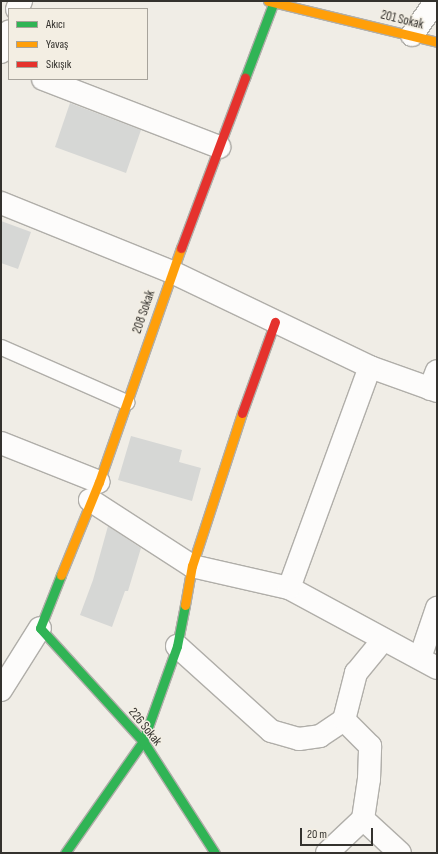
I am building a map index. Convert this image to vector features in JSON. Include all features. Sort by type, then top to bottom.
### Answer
[{"type":"street","points":[[412,35],[436,1]]},
{"type":"street","name":"201 Sokak","points":[[270,3],[300,5],[437,42]]},
{"type":"street","name":"208 Sokak","points":[[40,628],[94,491],[270,3]]},
{"type":"street","points":[[1,52],[8,34]]},
{"type":"street","points":[[46,80],[219,147]]},
{"type":"street","points":[[1,203],[172,272],[370,367],[435,384]]},
{"type":"street","points":[[65,853],[143,741],[177,646],[192,566],[224,464],[275,322]]},
{"type":"street","points":[[289,588],[370,367]]},
{"type":"street","points":[[1,443],[94,491],[192,566],[289,588],[383,640],[429,663],[437,608]]},
{"type":"street","points":[[1,690],[40,628]]},
{"type":"street","name":"226 Sokak","points":[[40,628],[143,741],[215,853]]},
{"type":"street","points":[[177,646],[271,731],[299,739],[320,736],[344,720],[356,672],[383,640]]},
{"type":"street","points":[[327,853],[363,819],[369,779],[370,746],[344,720]]},
{"type":"street","points":[[363,819],[400,853]]},
{"type":"lane","points":[[1,347],[126,402]]},
{"type":"building","points":[[70,103],[141,130],[126,173],[55,147]]},
{"type":"building","points":[[1,221],[31,232],[18,269],[1,263]]},
{"type":"building","points":[[131,436],[182,450],[179,462],[201,468],[192,501],[118,480]]},
{"type":"building","points":[[108,526],[141,548],[128,591],[125,591],[112,627],[80,615],[93,580]]},
{"type":"traffic: fast","points":[[245,78],[273,4]]},
{"type":"traffic: fast","points":[[61,575],[40,628],[143,741],[215,853]]},
{"type":"traffic: fast","points":[[65,853],[143,741],[177,646],[185,605]]},
{"type":"traffic: slow","points":[[268,1],[437,42]]},
{"type":"traffic: slow","points":[[61,575],[99,482],[181,248]]},
{"type":"traffic: slow","points":[[185,605],[192,566],[242,413]]},
{"type":"traffic: jam","points":[[181,248],[245,78]]},
{"type":"traffic: jam","points":[[242,413],[275,322]]}]
